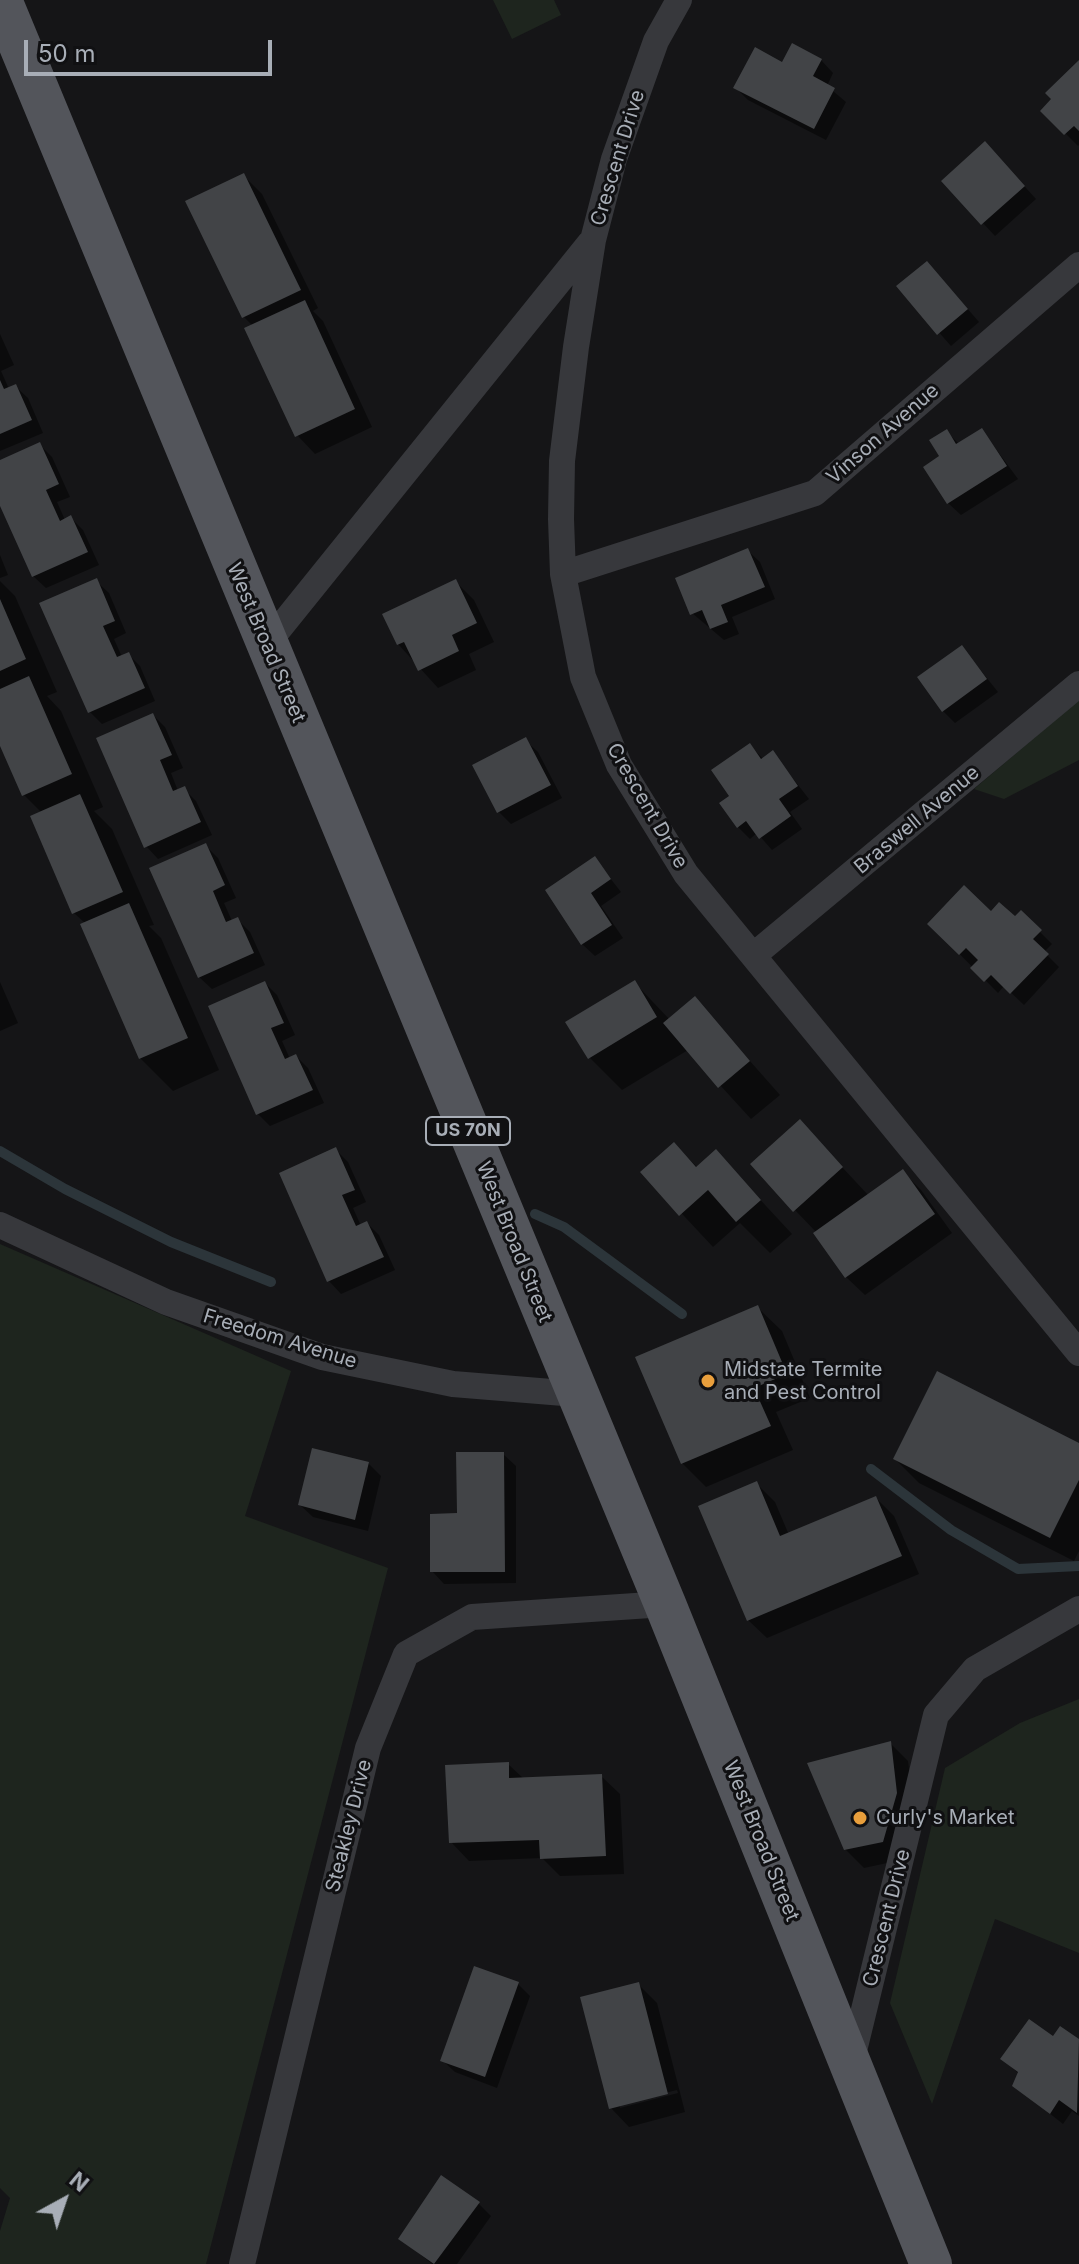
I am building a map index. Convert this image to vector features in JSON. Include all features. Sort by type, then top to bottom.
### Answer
[{"type":"main road","name":"West Broad Street","points":[[1,0],[13,65],[266,645],[665,1604],[931,2264]]},
{"type":"street","name":"Crescent Drive","points":[[679,0],[656,41],[614,159],[593,240],[562,461],[563,574],[583,677],[619,765],[686,874],[1079,1353]]},
{"type":"street","points":[[266,645],[593,240]]},
{"type":"street","name":"Vinson Avenue","points":[[563,574],[815,493],[1079,265]]},
{"type":"street","name":"Braswell Avenue","points":[[754,955],[1079,684]]},
{"type":"street","name":"Freedom Avenue","points":[[0,1225],[166,1302],[322,1357],[453,1384],[576,1394]]},
{"type":"street","name":"Steakley Drive","points":[[242,2264],[368,1748],[406,1654],[472,1617],[665,1604]]},
{"type":"street","name":"Crescent Drive","points":[[851,2063],[936,1715],[975,1669],[1079,1609]]},
{"type":"shaded area","points":[[493,0],[554,0],[561,15],[512,39]]},
{"type":"shaded area","points":[[1079,700],[1079,760],[1004,799],[974,789]]},
{"type":"shaded area","points":[[0,1244],[291,1371],[245,1516],[388,1568],[206,2264],[0,2264],[0,2231],[10,2198],[0,2188]]},
{"type":"shaded area","points":[[1079,1699],[1079,1953],[995,1919],[932,2104],[890,2003],[945,1768],[1020,1723]]},
{"type":"building","points":[[792,43],[822,59],[813,76],[835,88],[814,129],[733,88],[755,47],[782,62]]},
{"type":"building","points":[[1079,60],[1079,131],[1074,126],[1064,135],[1040,111],[1051,99],[1045,93]]},
{"type":"building","points":[[985,141],[1025,186],[981,225],[941,181]]},
{"type":"building","points":[[244,173],[301,290],[242,318],[185,201]]},
{"type":"building","points":[[927,261],[968,309],[937,335],[896,286]]},
{"type":"building","points":[[305,300],[355,409],[295,437],[244,328]]},
{"type":"building","points":[[0,380],[4,389],[16,384],[32,420],[0,434]]},
{"type":"building","points":[[982,428],[1007,466],[947,504],[923,467],[939,456],[929,440],[947,429],[956,444]]},
{"type":"building","points":[[40,442],[59,484],[46,490],[60,521],[71,515],[88,552],[32,577],[0,506],[0,460]]},
{"type":"building","points":[[748,548],[765,587],[721,605],[728,622],[710,629],[702,610],[690,615],[675,578]]},
{"type":"building","points":[[97,578],[115,621],[103,626],[117,657],[129,652],[145,688],[88,713],[39,603]]},
{"type":"building","points":[[456,579],[477,623],[452,635],[459,651],[418,671],[404,642],[397,645],[382,614]]},
{"type":"building","points":[[0,599],[26,659],[0,671]]},
{"type":"building","points":[[962,645],[987,679],[942,712],[917,677]]},
{"type":"building","points":[[29,676],[72,774],[22,796],[0,746],[0,689]]},
{"type":"building","points":[[153,713],[172,755],[160,760],[173,791],[185,786],[201,822],[144,848],[96,738]]},
{"type":"building","points":[[526,737],[551,785],[497,813],[472,765]]},
{"type":"building","points":[[750,743],[761,759],[773,750],[798,786],[779,799],[791,816],[759,839],[746,821],[737,828],[719,803],[729,796],[711,770]]},
{"type":"building","points":[[80,794],[123,892],[72,914],[30,816]]},
{"type":"building","points":[[206,843],[225,885],[213,891],[226,922],[238,917],[254,953],[198,978],[149,868]]},
{"type":"building","points":[[595,856],[611,879],[591,893],[612,925],[581,945],[545,890]]},
{"type":"building","points":[[964,885],[991,911],[999,902],[1015,916],[1021,910],[1042,930],[1033,939],[1049,954],[1010,994],[991,975],[984,982],[970,968],[978,960],[966,948],[959,955],[927,924]]},
{"type":"building","points":[[129,903],[188,1038],[139,1059],[80,924]]},
{"type":"building","points":[[635,980],[657,1017],[588,1059],[565,1022]]},
{"type":"building","points":[[265,981],[284,1023],[271,1028],[285,1059],[296,1054],[313,1090],[256,1115],[208,1006]]},
{"type":"building","points":[[695,996],[750,1061],[718,1088],[663,1023]]},
{"type":"building","points":[[800,1119],[843,1167],[793,1212],[750,1164]]},
{"type":"building","points":[[674,1142],[696,1167],[716,1149],[761,1200],[736,1222],[708,1190],[679,1216],[640,1172]]},
{"type":"building","points":[[336,1147],[355,1190],[342,1195],[356,1226],[367,1221],[384,1257],[327,1282],[279,1173]]},
{"type":"building","points":[[903,1169],[935,1214],[845,1278],[813,1233]]},
{"type":"building","name":"Midstate Termite and Pest Control","points":[[758,1305],[787,1374],[754,1388],[771,1426],[681,1464],[635,1357]]},
{"type":"building","points":[[937,1371],[1079,1443],[1079,1480],[1050,1538],[893,1459]]},
{"type":"building","points":[[312,1448],[369,1462],[355,1520],[298,1505]]},
{"type":"building","points":[[456,1452],[504,1452],[505,1572],[430,1572],[430,1514],[457,1513]]},
{"type":"building","points":[[757,1481],[780,1536],[876,1496],[902,1556],[747,1621],[698,1506]]},
{"type":"building","name":"Curly's Market","points":[[891,1741],[897,1793],[883,1842],[844,1850],[807,1763]]},
{"type":"building","points":[[509,1762],[509,1778],[602,1774],[606,1856],[540,1859],[539,1840],[449,1843],[445,1765]]},
{"type":"building","points":[[474,1966],[519,1982],[485,2077],[440,2061]]},
{"type":"building","points":[[639,1982],[668,2094],[609,2109],[580,1997]]},
{"type":"building","points":[[1029,2019],[1053,2036],[1060,2026],[1079,2039],[1077,2113],[1059,2100],[1050,2114],[1012,2086],[1018,2072],[1000,2059]]},
{"type":"building","points":[[441,2175],[480,2202],[434,2264],[398,2239]]},
{"type":"waterway","points":[[0,1151],[65,1189],[171,1242],[271,1282]]},
{"type":"waterway","points":[[535,1214],[564,1227],[682,1314]]},
{"type":"waterway","points":[[871,1469],[951,1530],[1018,1569],[1079,1566]]},
{"type":"place","name":"Midstate Termite and Pest Control","points":[[708,1381]]},
{"type":"place","name":"Curly's Market","points":[[860,1818]]}]
